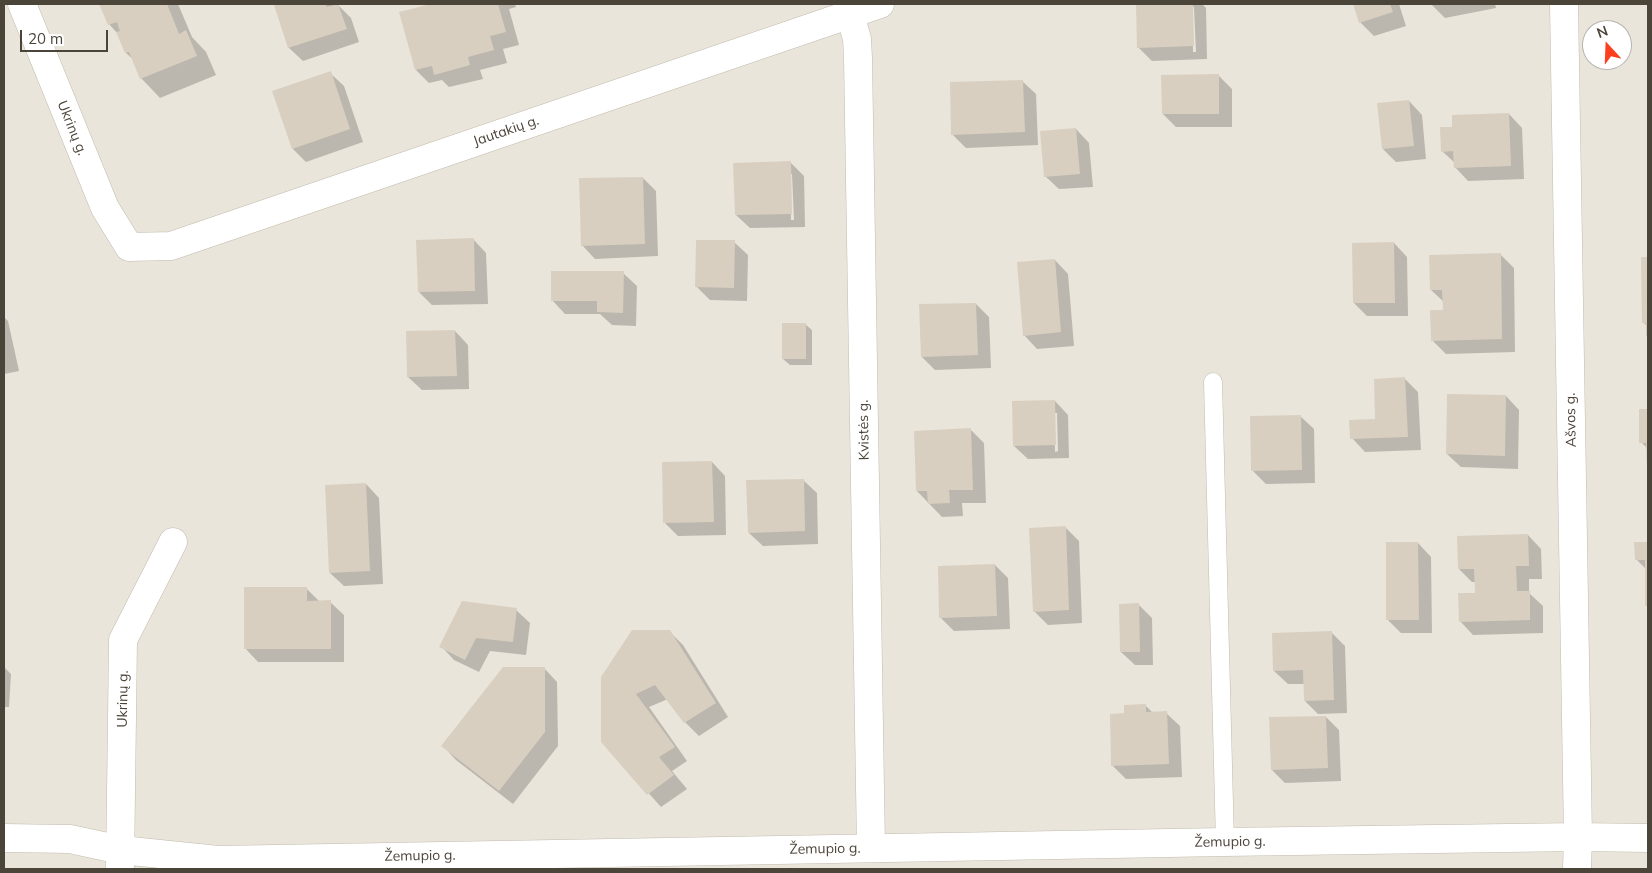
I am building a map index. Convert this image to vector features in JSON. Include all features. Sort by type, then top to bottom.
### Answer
[{"type":"street","name":"Ukrinų g.","points":[[22,4],[105,208],[129,247]]},
{"type":"street","name":"Jautakių g.","points":[[129,247],[170,246],[520,125],[880,4]]},
{"type":"street","name":"Ašvos g.","points":[[1564,4],[1577,869]]},
{"type":"street","name":"Kvistės g.","points":[[850,14],[857,39],[858,67],[871,848]]},
{"type":"street","name":"Ukrinų g.","points":[[120,860],[123,640],[174,542]]},
{"type":"street","name":"Žemupio g.","points":[[4,838],[70,840],[120,860],[218,860],[1225,842],[1578,837],[1648,838]]},
{"type":"lane","points":[[1213,382],[1225,842]]},
{"type":"shaded area","points":[[4,4],[1648,4],[1648,869],[4,869]]},
{"type":"building","points":[[99,4],[167,4],[179,34],[186,30],[197,56],[140,79],[129,52],[125,53],[116,32],[120,31],[117,22],[108,25]]},
{"type":"building","points":[[325,4],[327,7],[338,4],[347,29],[288,48],[274,5]]},
{"type":"building","points":[[431,4],[498,4],[506,32],[490,36],[494,50],[468,57],[470,65],[434,75],[432,66],[415,70],[399,12]]},
{"type":"building","points":[[1136,4],[1193,4],[1194,46],[1137,48]]},
{"type":"building","points":[[1353,4],[1390,4],[1393,12],[1359,23]]},
{"type":"building","points":[[331,71],[350,129],[292,149],[272,91]]},
{"type":"building","points":[[1219,74],[1219,114],[1162,114],[1161,75]]},
{"type":"building","points":[[1023,80],[1025,132],[951,135],[950,82]]},
{"type":"building","points":[[1409,100],[1414,146],[1382,149],[1377,103]]},
{"type":"building","points":[[1509,113],[1511,166],[1454,168],[1453,151],[1441,152],[1440,127],[1452,127],[1452,115]]},
{"type":"building","points":[[1076,128],[1080,174],[1044,177],[1040,131]]},
{"type":"building","points":[[791,161],[792,214],[735,215],[733,163]]},
{"type":"building","points":[[643,177],[645,244],[581,246],[579,178]]},
{"type":"building","points":[[474,238],[475,291],[418,292],[416,240]]},
{"type":"building","points":[[696,240],[735,240],[734,288],[695,287]]},
{"type":"building","points":[[1394,242],[1395,303],[1353,303],[1352,243]]},
{"type":"building","points":[[1501,253],[1502,339],[1431,341],[1430,310],[1443,310],[1442,290],[1430,290],[1429,255]]},
{"type":"building","points":[[1641,257],[1648,257],[1648,336],[1646,336],[1646,323],[1642,323]]},
{"type":"building","points":[[1055,259],[1061,332],[1023,336],[1017,262]]},
{"type":"building","points":[[551,271],[624,271],[623,313],[597,312],[597,301],[551,301]]},
{"type":"building","points":[[976,303],[978,355],[921,357],[919,304]]},
{"type":"building","points":[[782,323],[806,323],[806,359],[782,359]]},
{"type":"building","points":[[455,330],[457,376],[407,377],[406,331]]},
{"type":"building","points":[[1405,377],[1408,437],[1350,439],[1349,420],[1375,419],[1374,379]]},
{"type":"building","points":[[1447,394],[1506,395],[1505,456],[1446,454]]},
{"type":"building","points":[[1055,400],[1056,445],[1013,446],[1012,401]]},
{"type":"building","points":[[1639,409],[1648,409],[1648,469],[1646,443],[1639,443]]},
{"type":"building","points":[[1301,415],[1302,470],[1251,471],[1250,416]]},
{"type":"building","points":[[971,428],[973,490],[949,490],[950,503],[928,504],[927,491],[916,491],[914,431]]},
{"type":"building","points":[[712,461],[714,522],[663,523],[662,462]]},
{"type":"building","points":[[804,479],[805,531],[748,533],[746,480]]},
{"type":"building","points":[[366,483],[370,571],[329,573],[325,485]]},
{"type":"building","points":[[1066,526],[1069,610],[1033,612],[1029,528]]},
{"type":"building","points":[[1528,534],[1529,566],[1516,566],[1517,591],[1530,591],[1530,620],[1459,622],[1458,593],[1475,593],[1474,569],[1458,569],[1457,536]]},
{"type":"building","points":[[1386,542],[1418,542],[1419,620],[1386,620]]},
{"type":"building","points":[[1634,542],[1648,542],[1648,606],[1645,606],[1645,560],[1635,560]]},
{"type":"building","points":[[995,564],[997,616],[939,618],[938,566]]},
{"type":"building","points":[[244,587],[307,587],[307,601],[331,600],[331,649],[244,649]]},
{"type":"building","points":[[462,601],[517,608],[513,642],[476,638],[465,660],[439,647]]},
{"type":"building","points":[[1139,603],[1140,652],[1120,652],[1119,604]]},
{"type":"building","points":[[632,630],[670,630],[716,703],[684,723],[655,685],[636,694],[675,747],[659,757],[674,775],[647,795],[601,742],[601,677]]},
{"type":"building","points":[[1332,631],[1334,700],[1304,701],[1303,670],[1273,671],[1272,633]]},
{"type":"building","points":[[503,667],[545,667],[545,732],[499,791],[441,746]]},
{"type":"building","points":[[1146,704],[1146,712],[1167,711],[1169,764],[1111,766],[1110,714],[1124,713],[1124,705]]},
{"type":"building","points":[[1326,716],[1328,768],[1271,770],[1269,717]]}]
